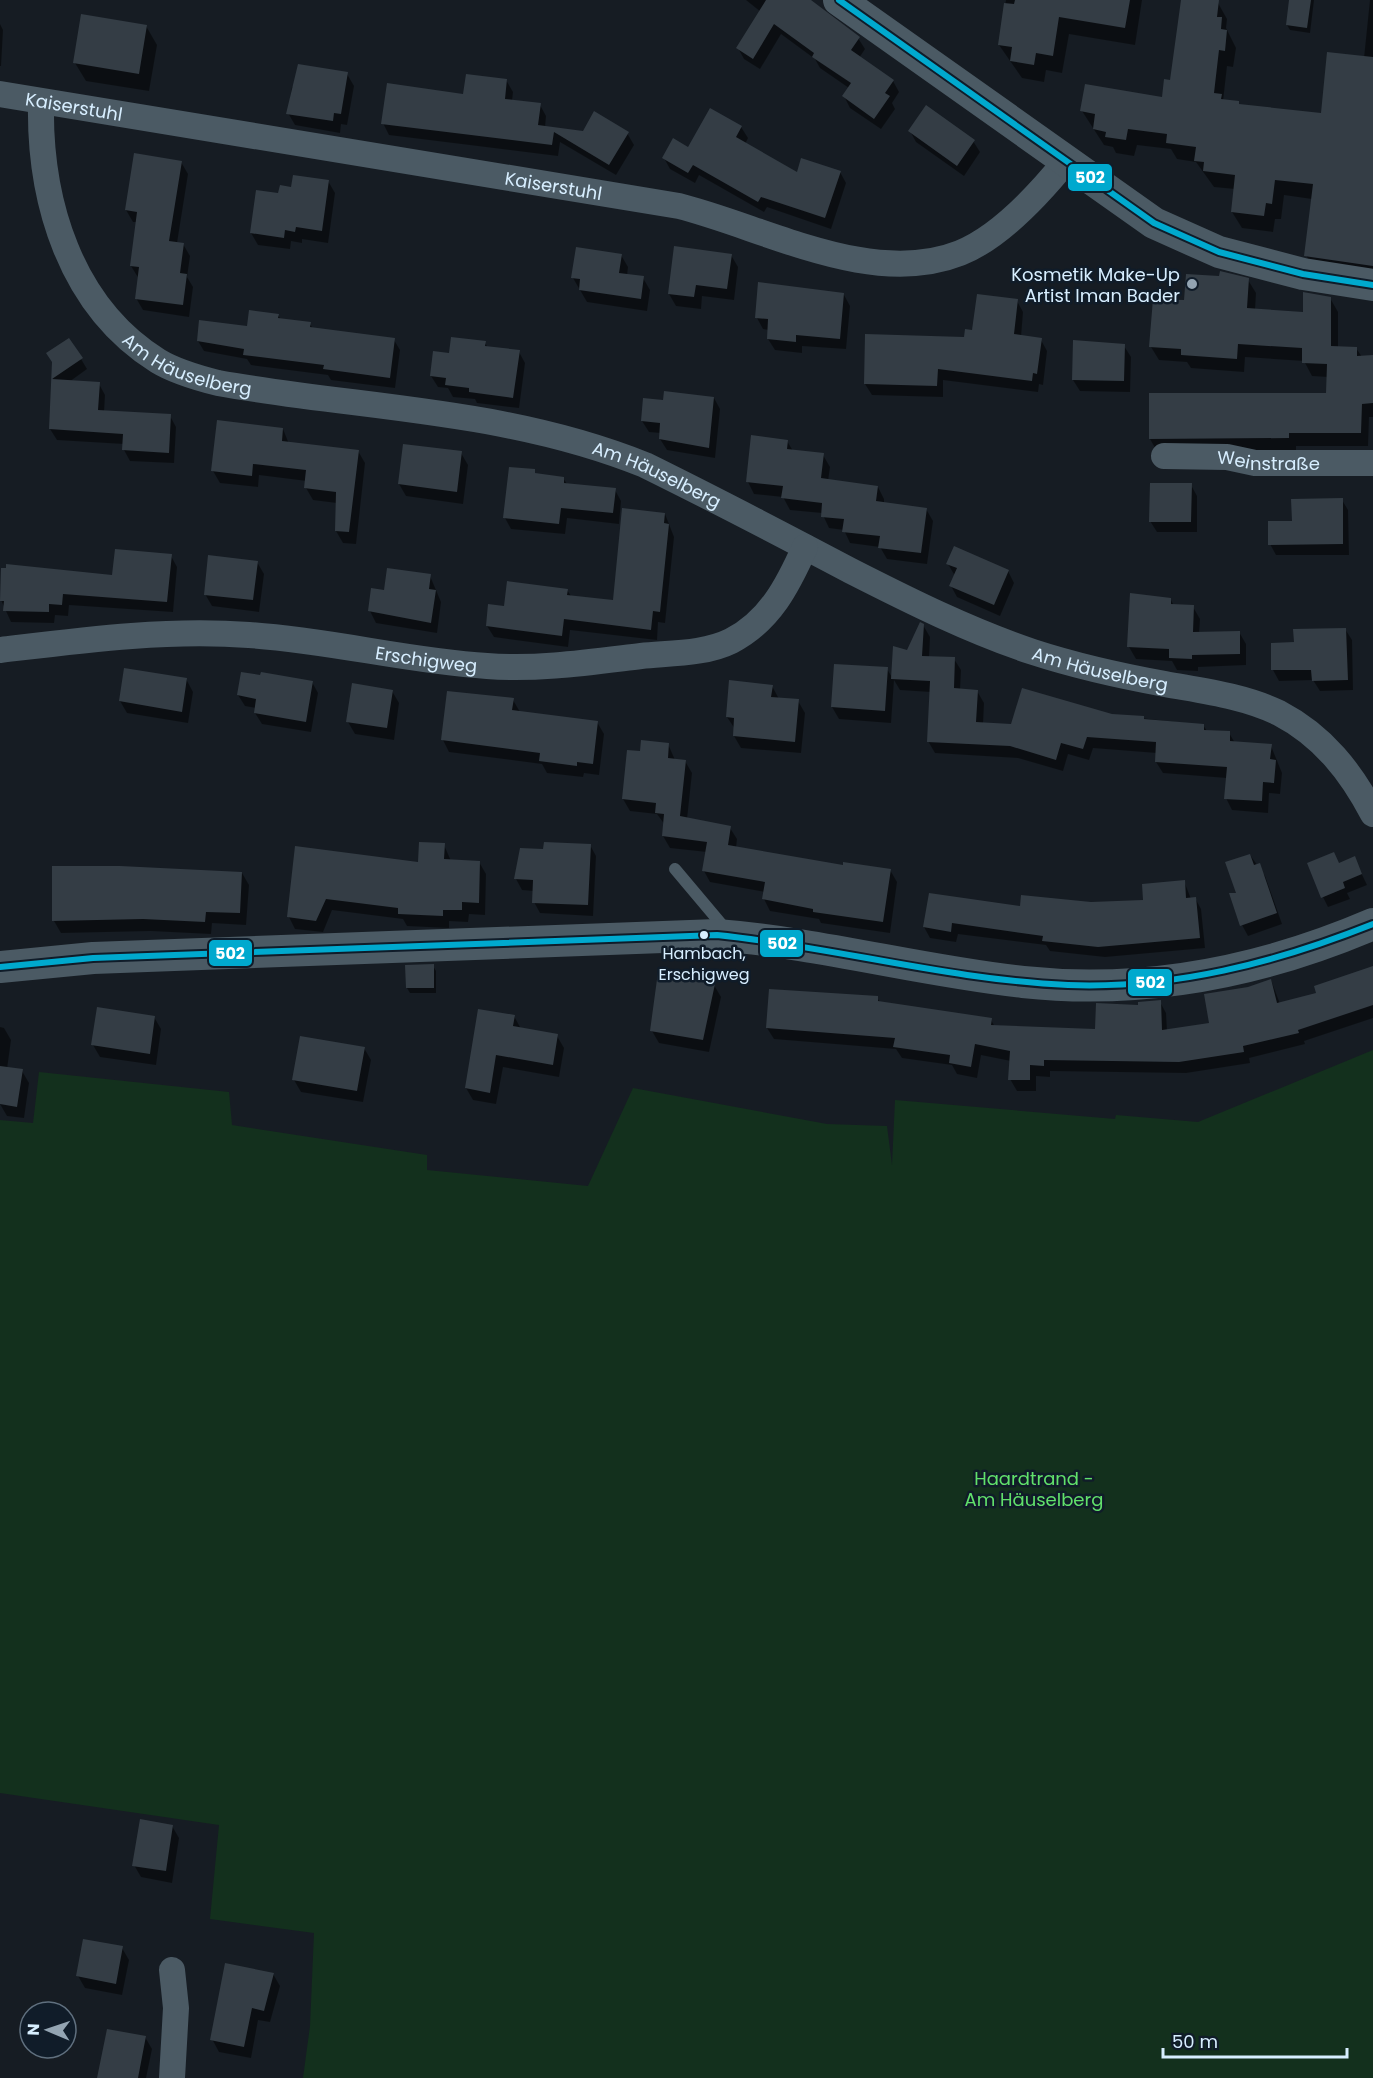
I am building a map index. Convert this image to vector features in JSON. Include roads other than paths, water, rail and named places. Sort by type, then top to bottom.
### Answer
[{"type":"street","points":[[839,0],[1134,212],[1183,238],[1219,252],[1265,265],[1373,285]]},
{"type":"street","name":"Kaiserstuhl","points":[[0,94],[679,206],[845,257],[903,265],[930,262],[962,252],[989,236],[1035,196],[1066,161]]},
{"type":"street","name":"Am Häuselberg","points":[[41,102],[40,128],[49,199],[63,244],[88,290],[115,324],[137,346],[160,362],[191,376],[218,383],[490,420],[561,435],[645,465],[914,603],[1033,652],[1088,667],[1254,703],[1280,714],[1308,732],[1337,758],[1356,783],[1373,814]]},
{"type":"street","name":"Weinstraße","points":[[1164,456],[1227,457],[1255,463],[1373,463]]},
{"type":"street","name":"Erschigweg","points":[[0,650],[103,637],[203,632],[296,639],[489,667],[585,662],[698,650],[729,642],[772,608],[790,580],[805,547]]},
{"type":"street","points":[[0,967],[93,958],[731,936],[1021,982],[1117,986],[1167,983],[1233,971],[1286,956],[1373,924]]},
{"type":"street","points":[[172,1970],[176,2008],[172,2078]]},
{"type":"lane","points":[[675,869],[731,936]]},
{"type":"place","name":"Kosmetik Make-Up Artist Iman Bader","points":[[1192,284]]},
{"type":"place","name":"Hambach, Erschigweg","points":[[704,935]]},
{"type":"park label","name":"Haardtrand - Am Häuselberg","points":[[1034,1488]]}]
